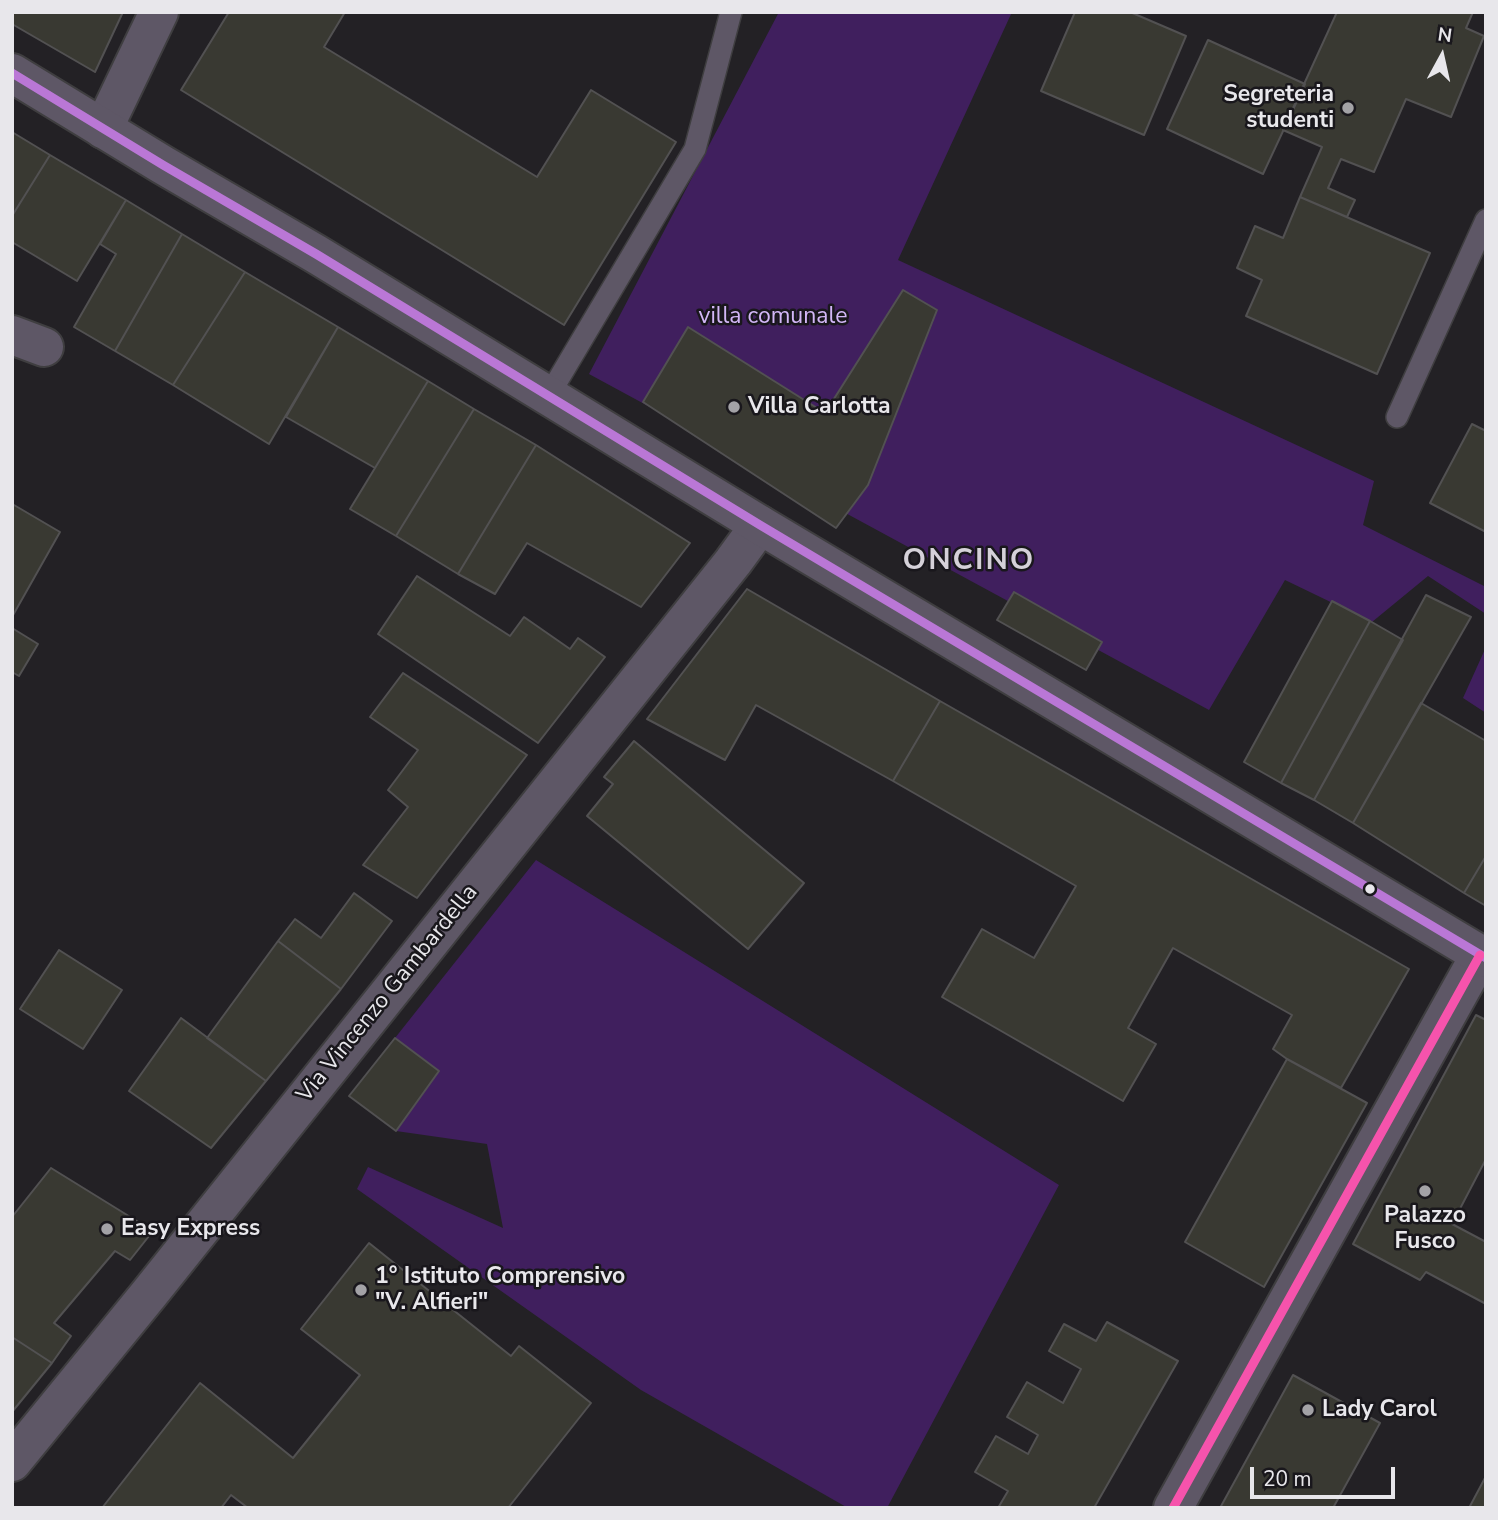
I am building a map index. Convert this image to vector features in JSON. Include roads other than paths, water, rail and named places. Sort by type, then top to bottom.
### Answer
[{"type":"street","points":[[103,129],[159,12]]},
{"type":"street","points":[[12,74],[316,254],[760,525],[1483,957],[1173,1508]]},
{"type":"street","name":"Via Vincenzo Gambardella","points":[[12,1462],[760,525]]},
{"type":"lane","points":[[549,395],[695,149],[731,12]]},
{"type":"lane","points":[[1397,417],[1486,220]]},
{"type":"place","name":"Segreteria studenti","points":[[1348,108]]},
{"type":"place","name":"Villa Carlotta","points":[[734,407]]},
{"type":"place","name":"Palazzo Fusco","points":[[1425,1191]]},
{"type":"place","name":"Easy Express","points":[[107,1229]]},
{"type":"place","name":"1° Istituto Comprensivo \"V. Alfieri\"","points":[[361,1290]]},
{"type":"place","name":"Lady Carol","points":[[1308,1410]]},
{"type":"district","name":"ONCINO","points":[[969,562]]},
{"type":"park label","name":"villa comunale","points":[[773,317]]}]
